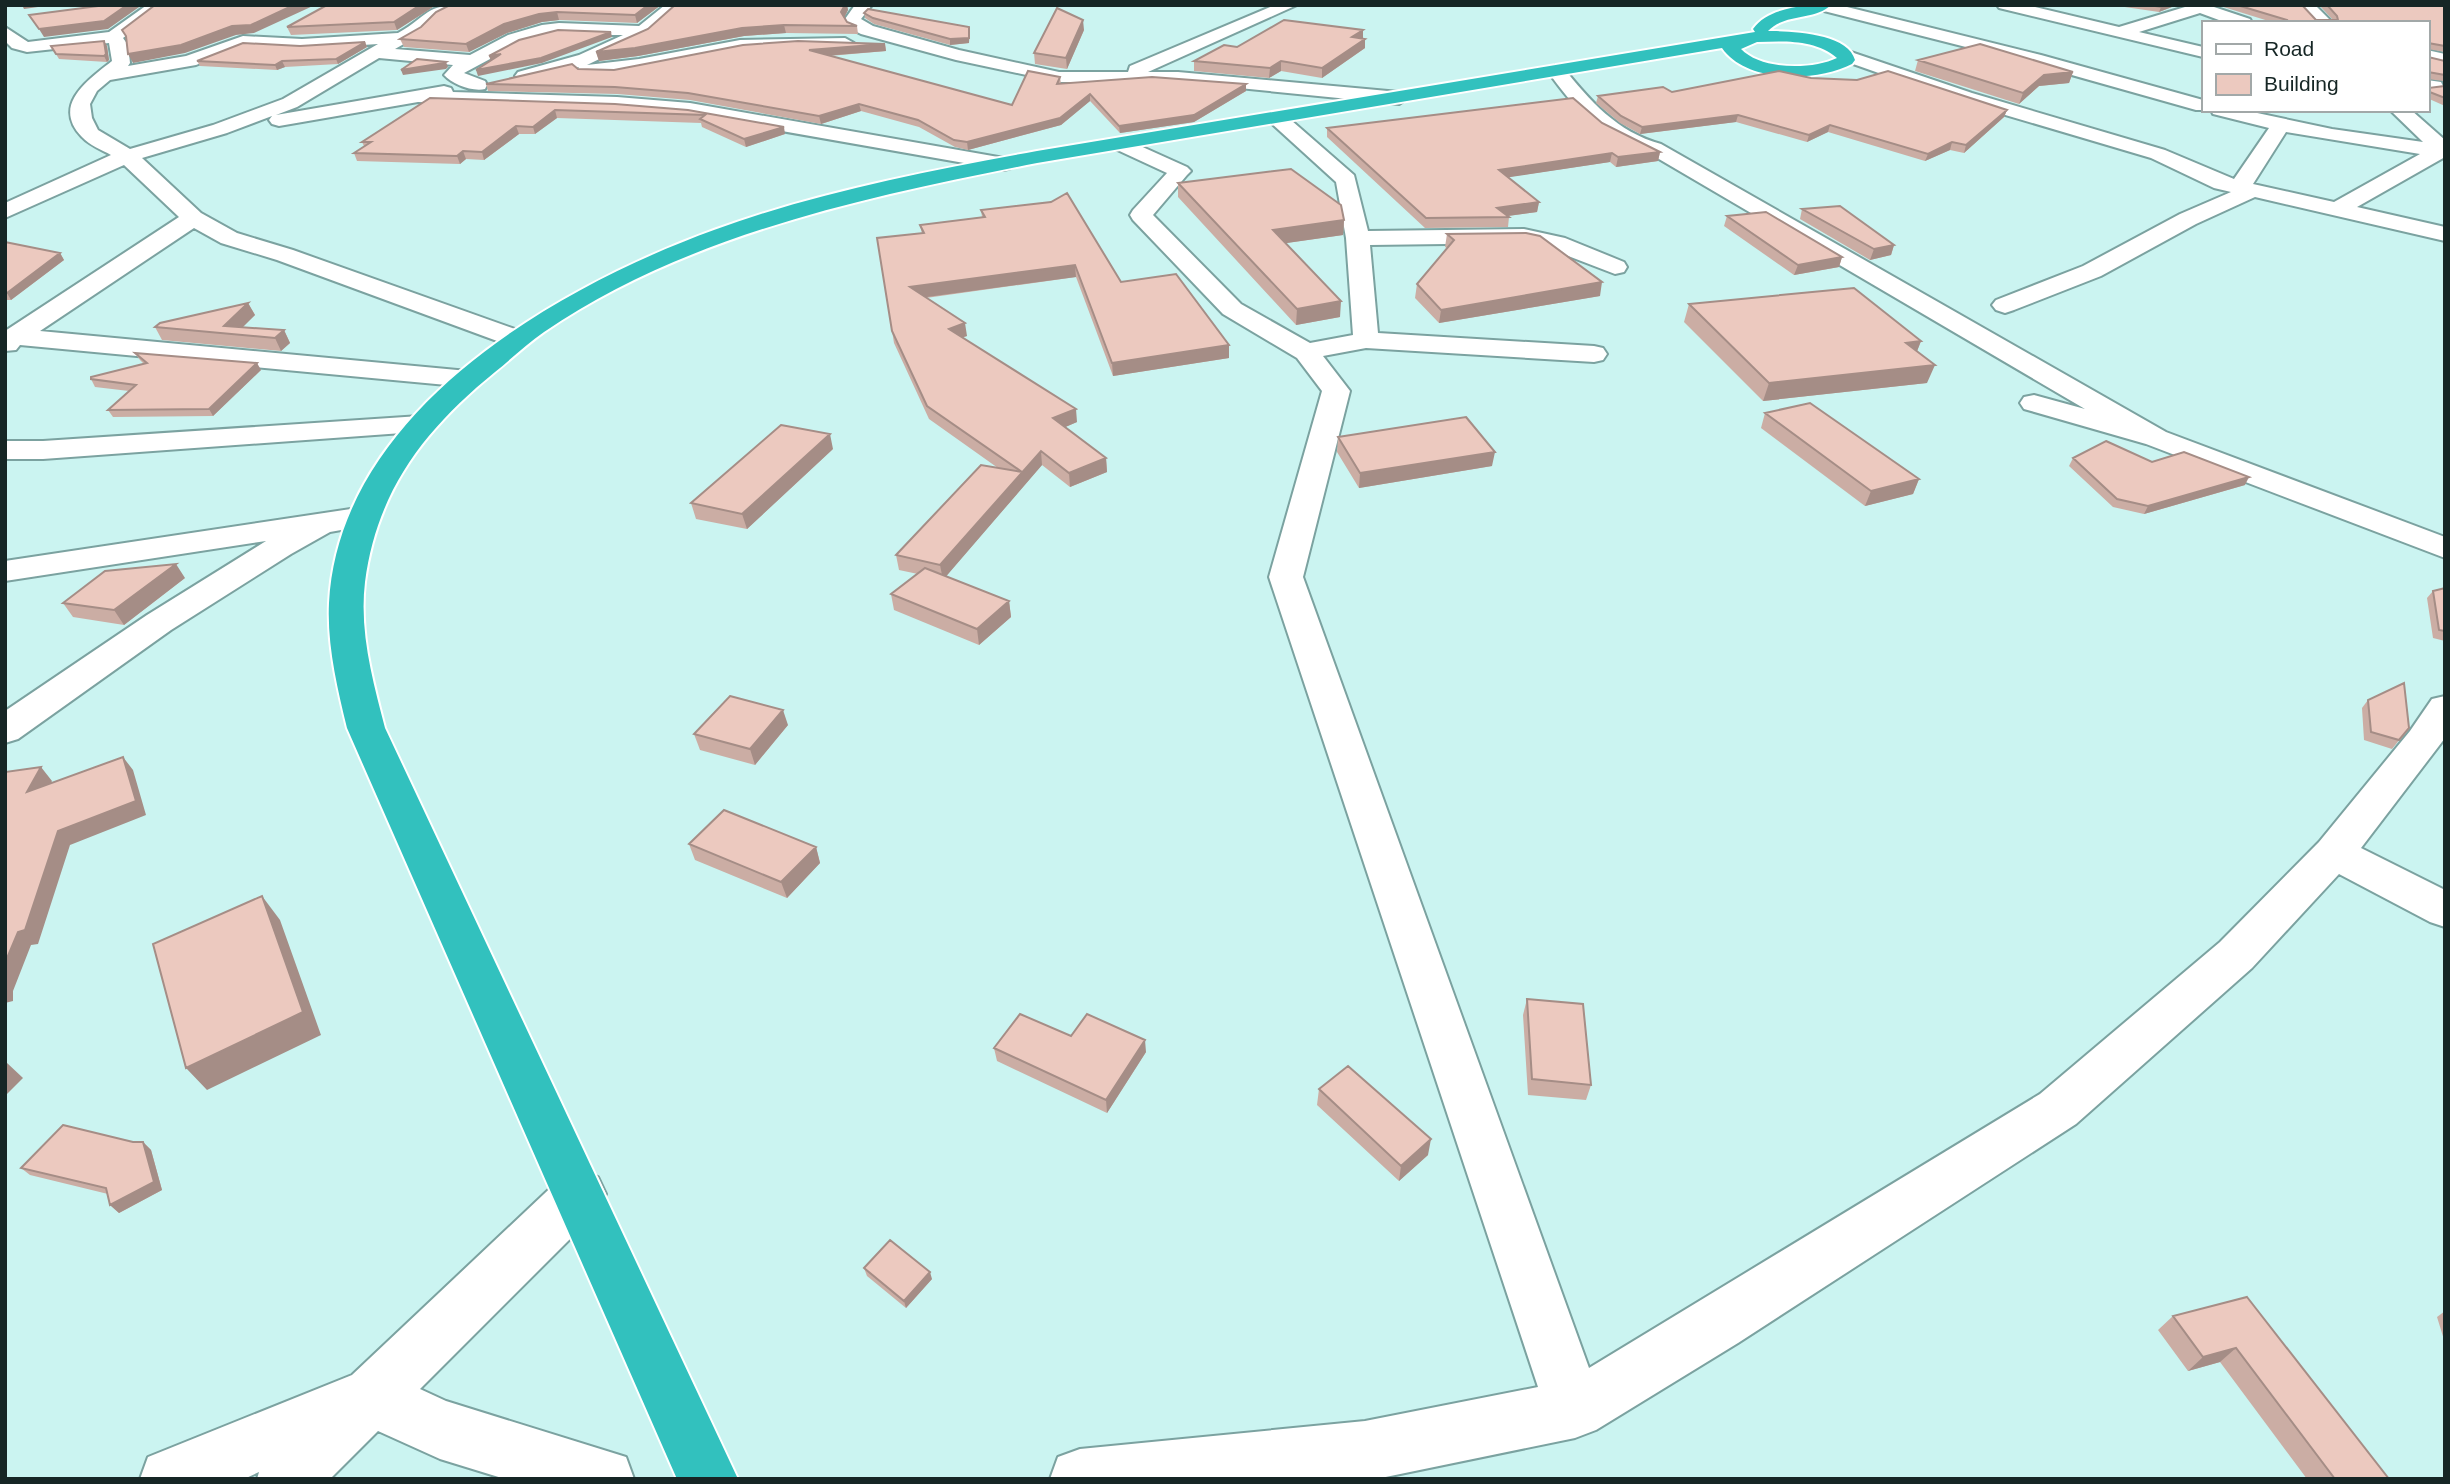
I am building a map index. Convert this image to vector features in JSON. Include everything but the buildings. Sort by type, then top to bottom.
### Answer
[{"type":"highway","points":[[1592,65],[1734,61],[1783,69],[1828,69],[1846,60],[1818,7],[1764,24],[1750,38],[1731,48],[1733,53],[1742,59],[1783,69]]},
{"type":"highway","points":[[708,1479],[366,727],[346,648],[348,584],[364,517],[420,425],[468,379],[517,339],[606,286],[709,240],[783,214],[874,190],[1004,164],[1750,38],[1793,37],[1842,52]]},
{"type":"street","points":[[5,32],[18,44],[27,47],[114,37],[158,5]]},
{"type":"street","points":[[5,211],[127,156],[220,129],[290,103],[379,53],[417,29],[431,15],[457,5]]},
{"type":"street","points":[[220,129],[419,97],[549,71],[615,48],[675,5]]},
{"type":"street","points":[[864,5],[853,19],[857,25],[883,36],[975,60],[1059,77],[1178,77],[1399,98]]},
{"type":"street","points":[[1125,75],[1289,5]]},
{"type":"street","points":[[1818,7],[1848,5]]},
{"type":"street","points":[[2005,5],[2202,52]]},
{"type":"street","points":[[2084,44],[2196,6],[2238,21]]},
{"type":"street","points":[[1818,7],[2035,59],[2202,106]]},
{"type":"street","points":[[2310,7],[2323,21]]},
{"type":"street","points":[[261,40],[294,23]]},
{"type":"street","points":[[478,85],[453,75],[458,69],[514,39],[542,30],[559,28],[641,31],[724,47]]},
{"type":"street","points":[[114,37],[120,44],[121,63],[89,88],[80,104],[82,118],[90,134],[127,156],[192,219],[229,238],[285,255],[517,339]]},
{"type":"street","points":[[108,75],[176,65],[235,43],[261,40],[302,44],[402,37]]},
{"type":"street","points":[[549,71],[614,69],[724,47],[781,41],[920,44]]},
{"type":"street","points":[[2035,59],[2060,51]]},
{"type":"street","points":[[1842,52],[1965,97],[2158,154],[2201,175],[2245,189],[2445,234]]},
{"type":"street","points":[[379,53],[472,61]]},
{"type":"street","points":[[1783,69],[1879,80],[1965,97]]},
{"type":"street","points":[[1556,70],[1596,119],[1614,133],[1632,142],[1654,148],[1701,152]]},
{"type":"street","points":[[2109,102],[2181,78]]},
{"type":"street","points":[[2147,90],[2202,89]]},
{"type":"street","points":[[419,97],[617,103],[690,109],[1004,164]]},
{"type":"street","points":[[2045,121],[2084,110]]},
{"type":"street","points":[[2228,112],[2376,143],[2444,150]]},
{"type":"street","points":[[2401,112],[2444,150]]},
{"type":"street","points":[[1277,118],[1346,180],[1359,238],[1366,340]]},
{"type":"street","points":[[2005,305],[2092,271],[2245,189],[2281,125]]},
{"type":"street","points":[[1120,144],[1180,171],[1141,215],[1232,309],[1306,352],[1336,391],[1286,577],[1575,1409]]},
{"type":"street","points":[[1654,148],[2156,438]]},
{"type":"street","points":[[2336,211],[2444,150]]},
{"type":"street","points":[[10,341],[192,219]]},
{"type":"street","points":[[1359,238],[1524,236],[1557,243],[1615,267]]},
{"type":"street","points":[[1306,352],[1366,340],[1594,354]]},
{"type":"street","points":[[10,341],[468,379]]},
{"type":"street","points":[[2034,404],[2156,438],[2445,548]]},
{"type":"street","points":[[5,450],[43,450],[420,425]]},
{"type":"street","points":[[5,570],[364,517]]},
{"type":"street","points":[[5,730],[71,681],[220,581],[320,524]]},
{"type":"street","points":[[1080,1479],[1375,1465],[1575,1409],[1729,1316],[2058,1109],[2236,955],[2334,853],[2424,740],[2445,708]]},
{"type":"street","points":[[2334,853],[2445,910]]},
{"type":"street","points":[[287,1479],[580,1194]]},
{"type":"street","points":[[170,1479],[371,1397],[440,1429],[604,1479]]}]
